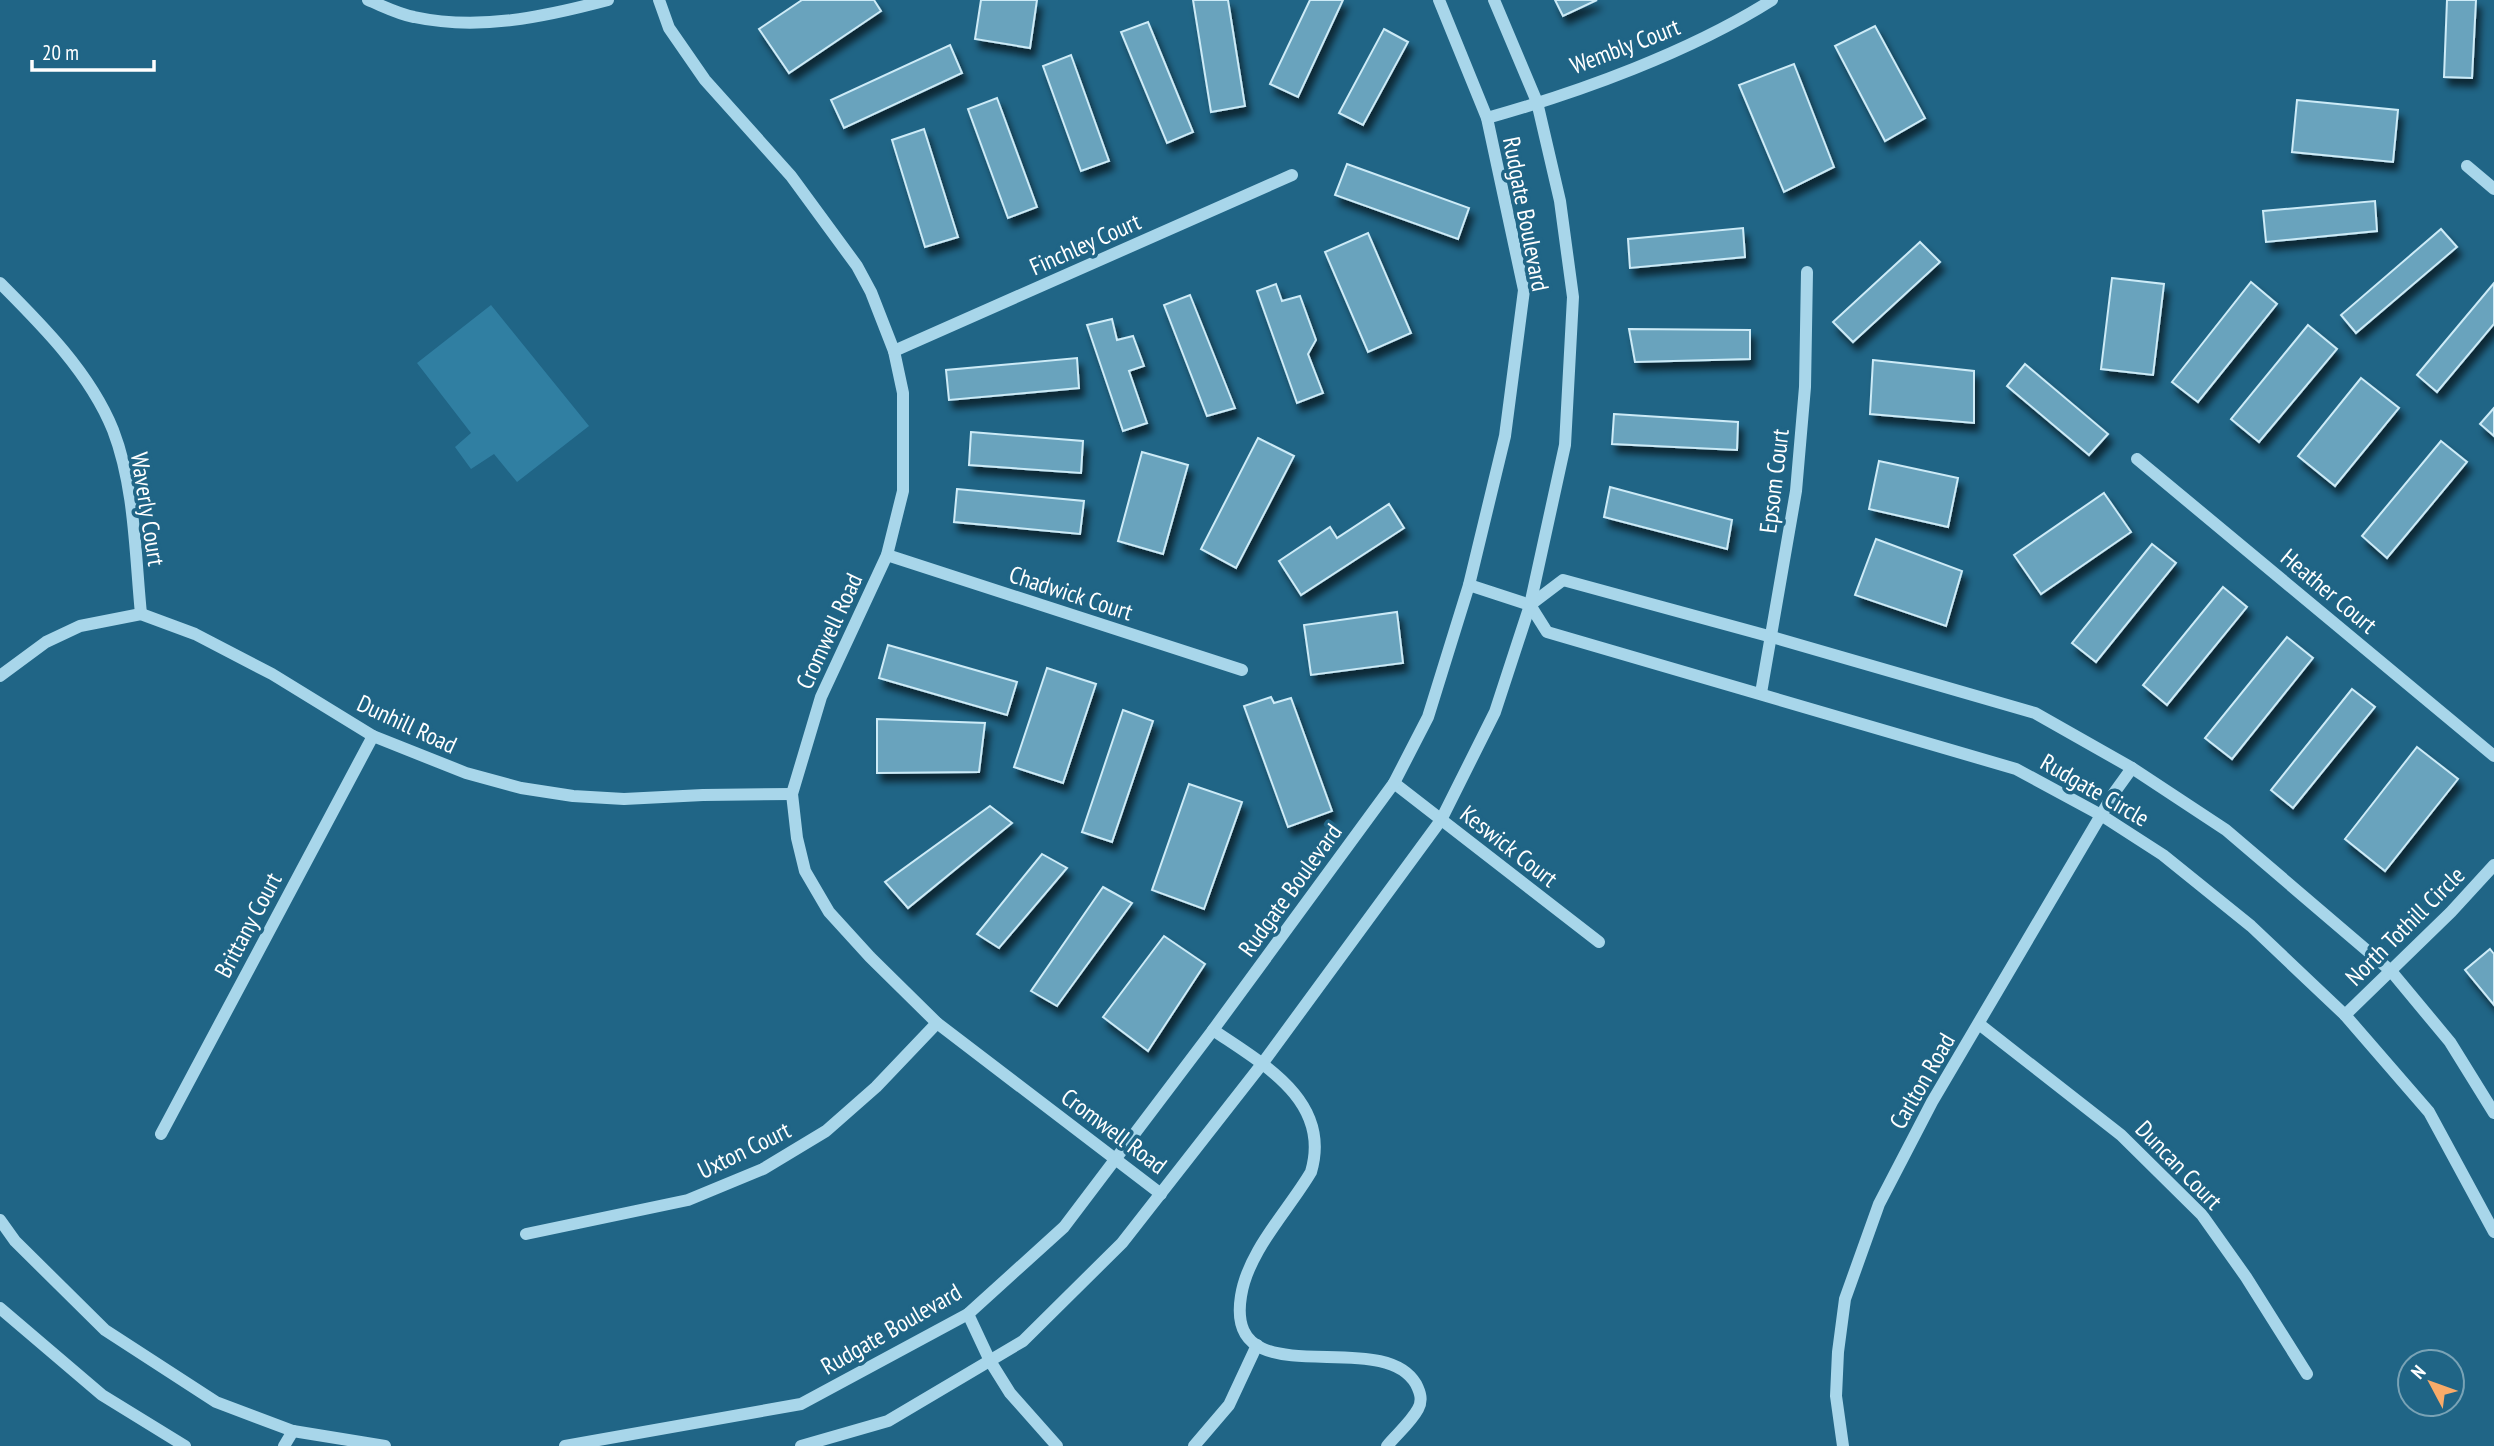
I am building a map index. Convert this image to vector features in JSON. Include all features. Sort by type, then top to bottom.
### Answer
[{"type":"street","points":[[368,0],[413,17],[480,23],[551,15],[608,0]]},
{"type":"street","name":"Cromwell Road","points":[[659,0],[669,27],[705,80],[791,176],[857,266],[871,292],[894,351],[903,393],[903,491],[887,555],[821,697],[792,794],[797,838],[805,871],[829,912],[937,1023],[1161,1194]]},
{"type":"street","name":"Rudgate Boulevard","points":[[565,1446],[801,1404],[968,1314],[1064,1227],[1394,783],[1428,717],[1469,585],[1506,436],[1524,290],[1487,118],[1438,0]]},
{"type":"street","name":"Rudgate Boulevard","points":[[801,1446],[888,1422],[1023,1341],[1122,1244],[1262,1064],[1441,820],[1495,712],[1530,605],[1565,444],[1573,298],[1560,201],[1538,102],[1494,0]]},
{"type":"street","name":"Wembly Court","points":[[1487,118],[1628,70],[1697,41],[1772,0]]},
{"type":"street","points":[[2467,166],[2494,190]]},
{"type":"street","name":"Finchley Court","points":[[894,351],[1292,176]]},
{"type":"street","name":"Epsom Court","points":[[1761,693],[1796,491],[1805,387],[1807,272]]},
{"type":"street","name":"Waverly Court","points":[[0,283],[52,334],[89,387],[112,429],[124,468],[141,614]]},
{"type":"street","name":"Heather Court","points":[[2137,459],[2494,756]]},
{"type":"street","name":"Chadwick Court","points":[[887,555],[1242,670]]},
{"type":"street","name":"Rudgate Circle","points":[[2494,1113],[2450,1042],[2391,971],[2226,830],[2132,768],[2035,713],[1772,636],[1563,580],[1530,605],[1547,632],[2016,769],[2101,815],[2163,855],[2251,926],[2345,1015],[2429,1112],[2494,1232]]},
{"type":"street","points":[[1469,585],[1530,605]]},
{"type":"street","points":[[0,676],[46,642],[80,626],[141,614]]},
{"type":"street","name":"Dunhill Road","points":[[141,614],[195,634],[272,674],[373,736],[466,773],[521,788],[573,796],[624,799],[792,794]]},
{"type":"street","name":"Brittany Court","points":[[161,1134],[373,736]]},
{"type":"street","name":"Carlton Road","points":[[1843,1446],[1836,1396],[1845,1299],[1879,1204],[1932,1102],[2101,815],[2132,768]]},
{"type":"street","name":"Keswick Court","points":[[1394,783],[1599,942]]},
{"type":"street","name":"North Tothill Circle","points":[[2345,1015],[2451,912],[2494,866]]},
{"type":"street","name":"Uxton Court","points":[[526,1234],[688,1200],[763,1169],[826,1131],[876,1087],[937,1023]]},
{"type":"street","name":"Duncan Court","points":[[1979,1024],[2121,1135],[2202,1215],[2307,1374]]},
{"type":"street","points":[[1213,1030],[1279,1078],[1306,1109],[1316,1138],[1316,1154],[1311,1172],[1246,1272],[1240,1298],[1240,1318],[1245,1333],[1270,1353],[1372,1359],[1404,1372],[1420,1391],[1421,1400],[1418,1409],[1387,1446]]},
{"type":"street","points":[[0,1220],[15,1241],[105,1330],[216,1402],[293,1431],[385,1446]]},
{"type":"street","points":[[0,1308],[102,1395],[185,1446]]},
{"type":"street","points":[[968,1314],[990,1361],[1010,1393],[1057,1446]]},
{"type":"street","points":[[1194,1446],[1229,1405],[1257,1345]]},
{"type":"street","points":[[284,1446],[293,1431]]},
{"type":"shaded area","points":[[491,305],[589,426],[517,482],[494,454],[471,469],[455,447],[471,433],[417,363]]},
{"type":"building","points":[[802,0],[874,0],[881,11],[789,73],[759,29]]},
{"type":"building","points":[[981,0],[1037,0],[1030,48],[975,39]]},
{"type":"building","points":[[1193,0],[1228,0],[1245,106],[1211,112]]},
{"type":"building","points":[[1310,0],[1343,0],[1298,97],[1270,84]]},
{"type":"building","points":[[1555,0],[1597,0],[1563,16]]},
{"type":"building","points":[[2447,0],[2476,0],[2472,78],[2444,77]]},
{"type":"building","points":[[1148,22],[1193,132],[1167,143],[1121,32]]},
{"type":"building","points":[[1875,26],[1925,118],[1885,141],[1835,46]]},
{"type":"building","points":[[1384,29],[1408,42],[1363,125],[1339,113]]},
{"type":"building","points":[[950,45],[962,73],[844,128],[831,100]]},
{"type":"building","points":[[1071,55],[1109,161],[1081,171],[1043,66]]},
{"type":"building","points":[[1794,64],[1834,167],[1784,192],[1739,85]]},
{"type":"building","points":[[997,98],[1037,207],[1008,218],[968,109]]},
{"type":"building","points":[[2297,100],[2398,110],[2393,162],[2292,152]]},
{"type":"building","points":[[924,129],[958,237],[925,247],[892,140]]},
{"type":"building","points":[[1347,164],[1469,208],[1458,239],[1335,195]]},
{"type":"building","points":[[2375,201],[2377,231],[2266,242],[2263,211]]},
{"type":"building","points":[[1743,228],[1745,257],[1630,268],[1628,239]]},
{"type":"building","points":[[2441,229],[2457,247],[2356,333],[2341,315]]},
{"type":"building","points":[[1368,233],[1411,333],[1368,352],[1325,252]]},
{"type":"building","points":[[1920,242],[1940,262],[1853,342],[1833,322]]},
{"type":"building","points":[[2112,278],[2164,284],[2153,375],[2101,369]]},
{"type":"building","points":[[2251,282],[2277,304],[2198,402],[2172,382]]},
{"type":"building","points":[[2494,283],[2494,324],[2437,392],[2417,375]]},
{"type":"building","points":[[1276,284],[1282,301],[1300,296],[1316,340],[1308,354],[1323,393],[1297,403],[1257,291]]},
{"type":"building","points":[[1190,295],[1235,408],[1207,416],[1164,305]]},
{"type":"building","points":[[1112,319],[1117,340],[1133,336],[1144,366],[1129,371],[1147,423],[1123,431],[1087,325]]},
{"type":"building","points":[[2308,325],[2337,349],[2259,442],[2231,419]]},
{"type":"building","points":[[1629,329],[1750,330],[1750,359],[1635,362]]},
{"type":"building","points":[[1077,358],[1079,388],[949,400],[946,370]]},
{"type":"building","points":[[1873,360],[1974,371],[1974,423],[1870,414]]},
{"type":"building","points":[[2025,364],[2108,434],[2089,455],[2007,386]]},
{"type":"building","points":[[2361,378],[2399,408],[2335,486],[2298,456]]},
{"type":"building","points":[[2494,408],[2494,436],[2480,424]]},
{"type":"building","points":[[1614,414],[1738,422],[1737,450],[1612,444]]},
{"type":"building","points":[[971,432],[1083,441],[1081,473],[969,465]]},
{"type":"building","points":[[1258,438],[1294,456],[1236,568],[1201,549]]},
{"type":"building","points":[[2441,441],[2467,462],[2387,558],[2362,536]]},
{"type":"building","points":[[1142,452],[1188,465],[1163,554],[1118,541]]},
{"type":"building","points":[[1879,461],[1958,478],[1948,527],[1869,509]]},
{"type":"building","points":[[1610,487],[1732,520],[1727,549],[1604,517]]},
{"type":"building","points":[[957,489],[1084,501],[1080,534],[954,522]]},
{"type":"building","points":[[2104,493],[2131,532],[2041,594],[2014,555]]},
{"type":"building","points":[[1389,504],[1404,528],[1301,595],[1279,561],[1330,527],[1337,538]]},
{"type":"building","points":[[1876,539],[1962,571],[1946,626],[1855,595]]},
{"type":"building","points":[[2152,544],[2176,563],[2096,662],[2072,643]]},
{"type":"building","points":[[2223,587],[2247,607],[2167,705],[2143,685]]},
{"type":"building","points":[[1397,612],[1403,663],[1311,675],[1304,625]]},
{"type":"building","points":[[2287,637],[2313,658],[2232,759],[2205,738]]},
{"type":"building","points":[[888,645],[1017,682],[1007,715],[879,678]]},
{"type":"building","points":[[1047,668],[1096,684],[1063,783],[1014,767]]},
{"type":"building","points":[[2352,689],[2375,707],[2293,808],[2271,790]]},
{"type":"building","points":[[1271,697],[1274,703],[1291,698],[1332,811],[1288,827],[1244,706]]},
{"type":"building","points":[[1123,710],[1153,721],[1112,842],[1082,832]]},
{"type":"building","points":[[877,719],[985,723],[979,772],[877,773]]},
{"type":"building","points":[[2417,747],[2458,779],[2385,871],[2345,839]]},
{"type":"building","points":[[1189,784],[1242,802],[1204,909],[1152,890]]},
{"type":"building","points":[[990,806],[1012,823],[908,908],[885,882]]},
{"type":"building","points":[[1042,854],[1067,868],[999,948],[977,934]]},
{"type":"building","points":[[1103,887],[1132,903],[1057,1006],[1031,991]]},
{"type":"building","points":[[1164,936],[1205,964],[1148,1051],[1103,1017]]},
{"type":"building","points":[[2490,949],[2494,954],[2494,1005],[2465,970]]}]
